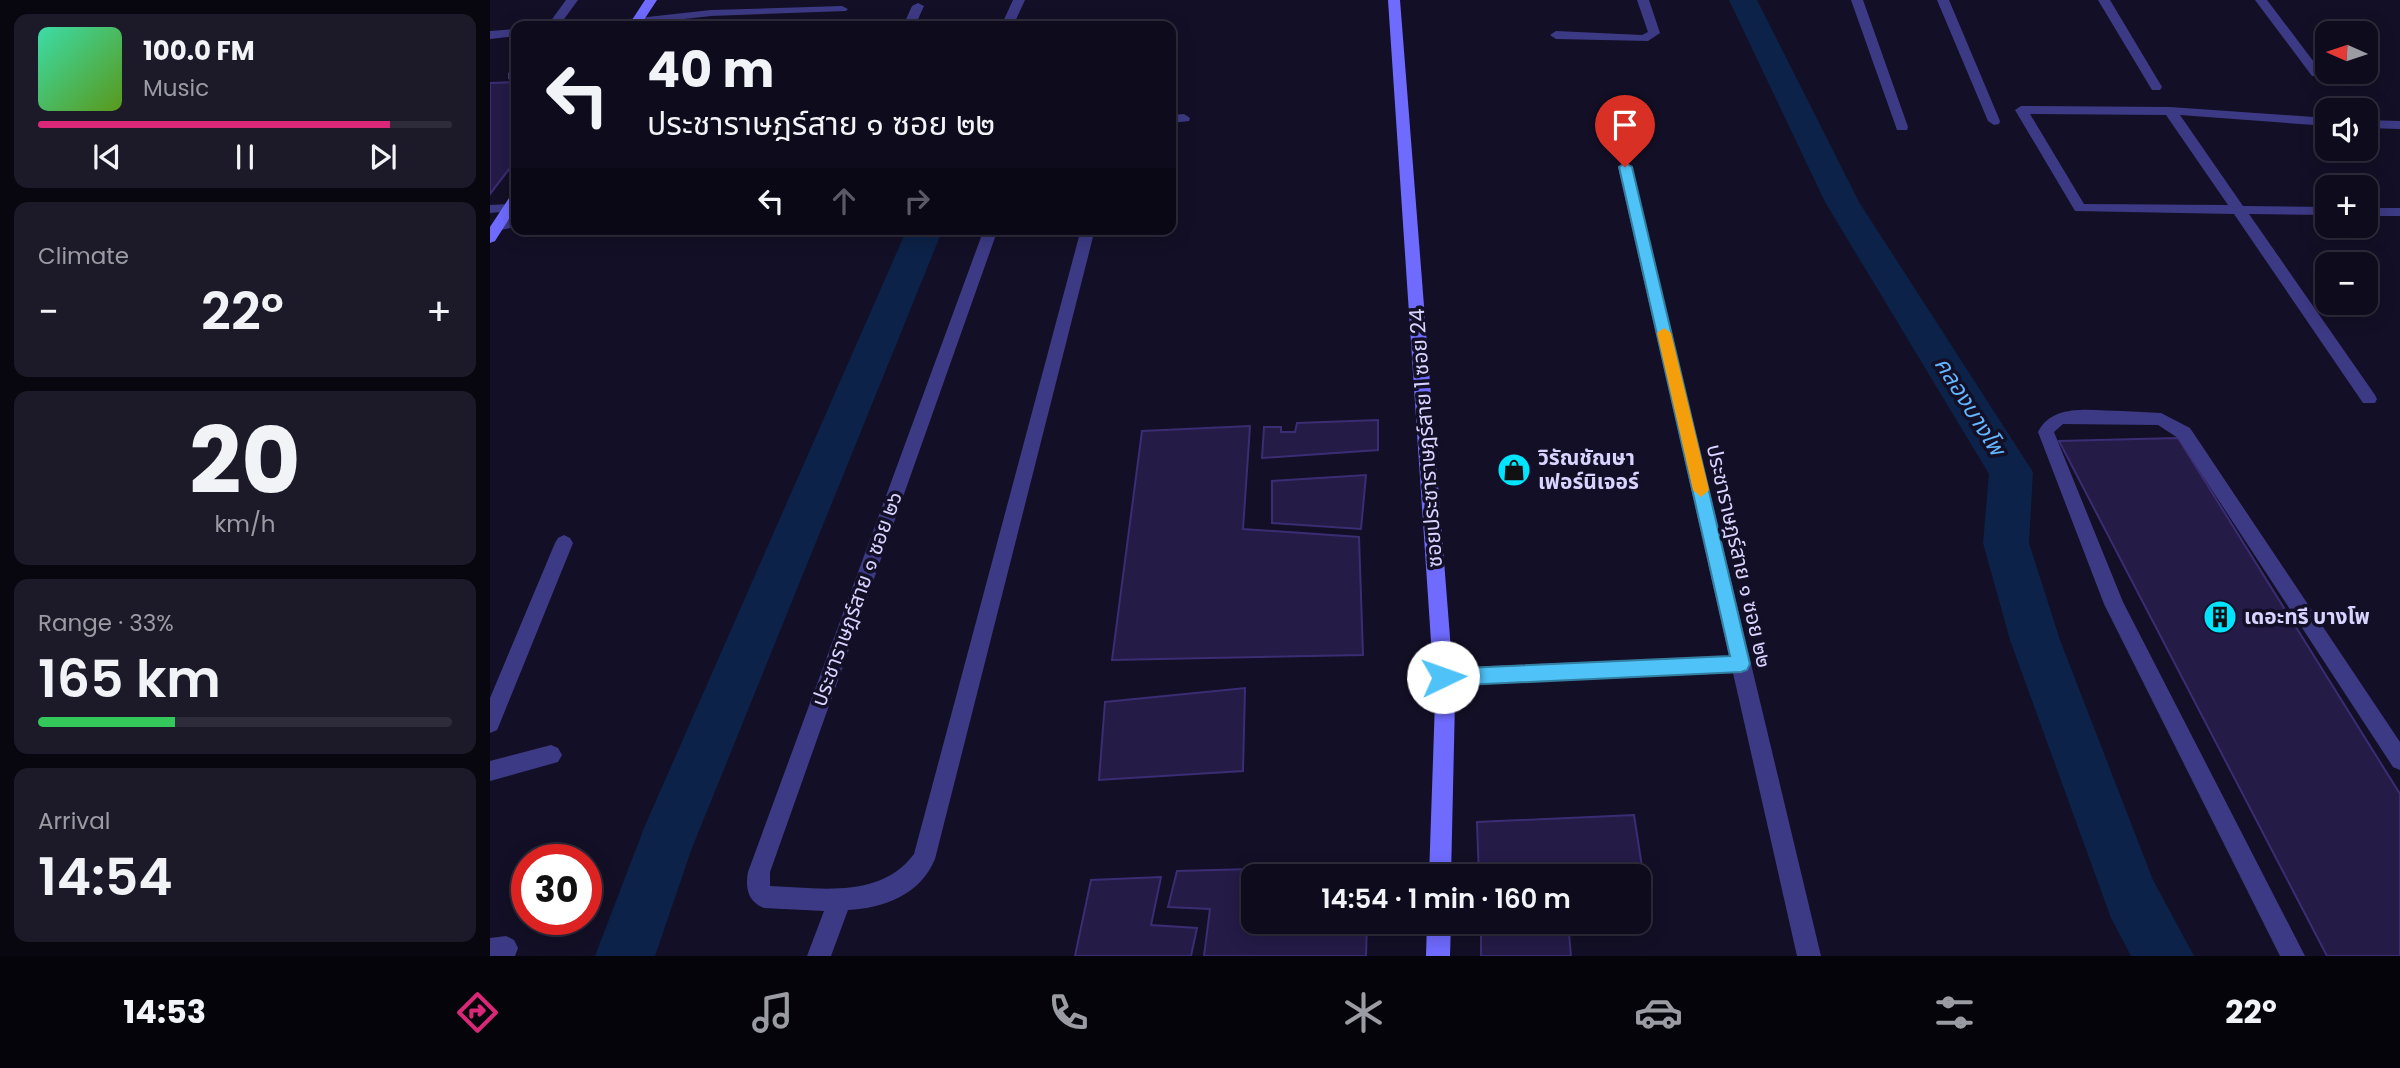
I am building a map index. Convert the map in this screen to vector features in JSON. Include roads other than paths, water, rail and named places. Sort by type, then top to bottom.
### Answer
[{"type":"street","points":[[557,21],[572,0]]},
{"type":"street","points":[[638,21],[651,0]]},
{"type":"street","points":[[1009,21],[1019,0]]},
{"type":"street","name":"ซอยประชาราษฎร์สาย 1 ซอย 24","points":[[1394,0],[1443,677],[1440,864]]},
{"type":"street","points":[[1556,35],[1644,38],[1654,33],[1643,0]]},
{"type":"street","points":[[1857,0],[1902,127]]},
{"type":"street","points":[[1942,0],[1994,121]]},
{"type":"street","points":[[2104,0],[2156,87]]},
{"type":"street","points":[[2261,0],[2315,72]]},
{"type":"street","points":[[911,21],[918,6]]},
{"type":"street","points":[[657,21],[712,13],[842,9]]},
{"type":"street","points":[[490,35],[511,33]]},
{"type":"street","points":[[2315,121],[2170,111],[2021,110],[2080,208],[2315,211]]},
{"type":"street","points":[[2170,111],[2369,399]]},
{"type":"street","points":[[2378,124],[2400,125]]},
{"type":"street","name":"ประชาราษฎร์สาย ๑ ซอย ๒๒","points":[[1625,167],[1809,956]]},
{"type":"street","points":[[490,209],[511,204]]},
{"type":"street","points":[[490,238],[511,206]]},
{"type":"street","points":[[2378,212],[2400,212]]},
{"type":"street","points":[[500,225],[511,224]]},
{"type":"street","name":"ประชาราษฎร์สาย ๑ ซอย ๒๖","points":[[989,235],[759,872],[757,887],[765,897],[840,900],[885,893],[907,880],[924,859],[1086,235]]},
{"type":"street","points":[[2293,956],[2114,604],[2056,464],[2046,432],[2050,424],[2064,417],[2150,417],[2165,421],[2184,433],[2400,760]]},
{"type":"street","points":[[490,723],[564,543]]},
{"type":"street","points":[[1443,677],[1741,664]]},
{"type":"street","points":[[490,771],[551,755]]},
{"type":"street","points":[[819,956],[840,900]]},
{"type":"street","points":[[1438,956],[1439,934]]},
{"type":"waterway","name":"คลองบางโพ","points":[[1743,0],[1842,202],[2011,472],[2006,543],[2035,640],[2131,898],[2164,956]]},
{"type":"waterway","points":[[625,956],[664,848],[922,235]]},
{"type":"place","name":"วิรัณชัณษา เฟอร์นิเจอร์","points":[[1514,470]]},
{"type":"place","name":"เดอะทรี บางโพ","points":[[2220,617]]}]
